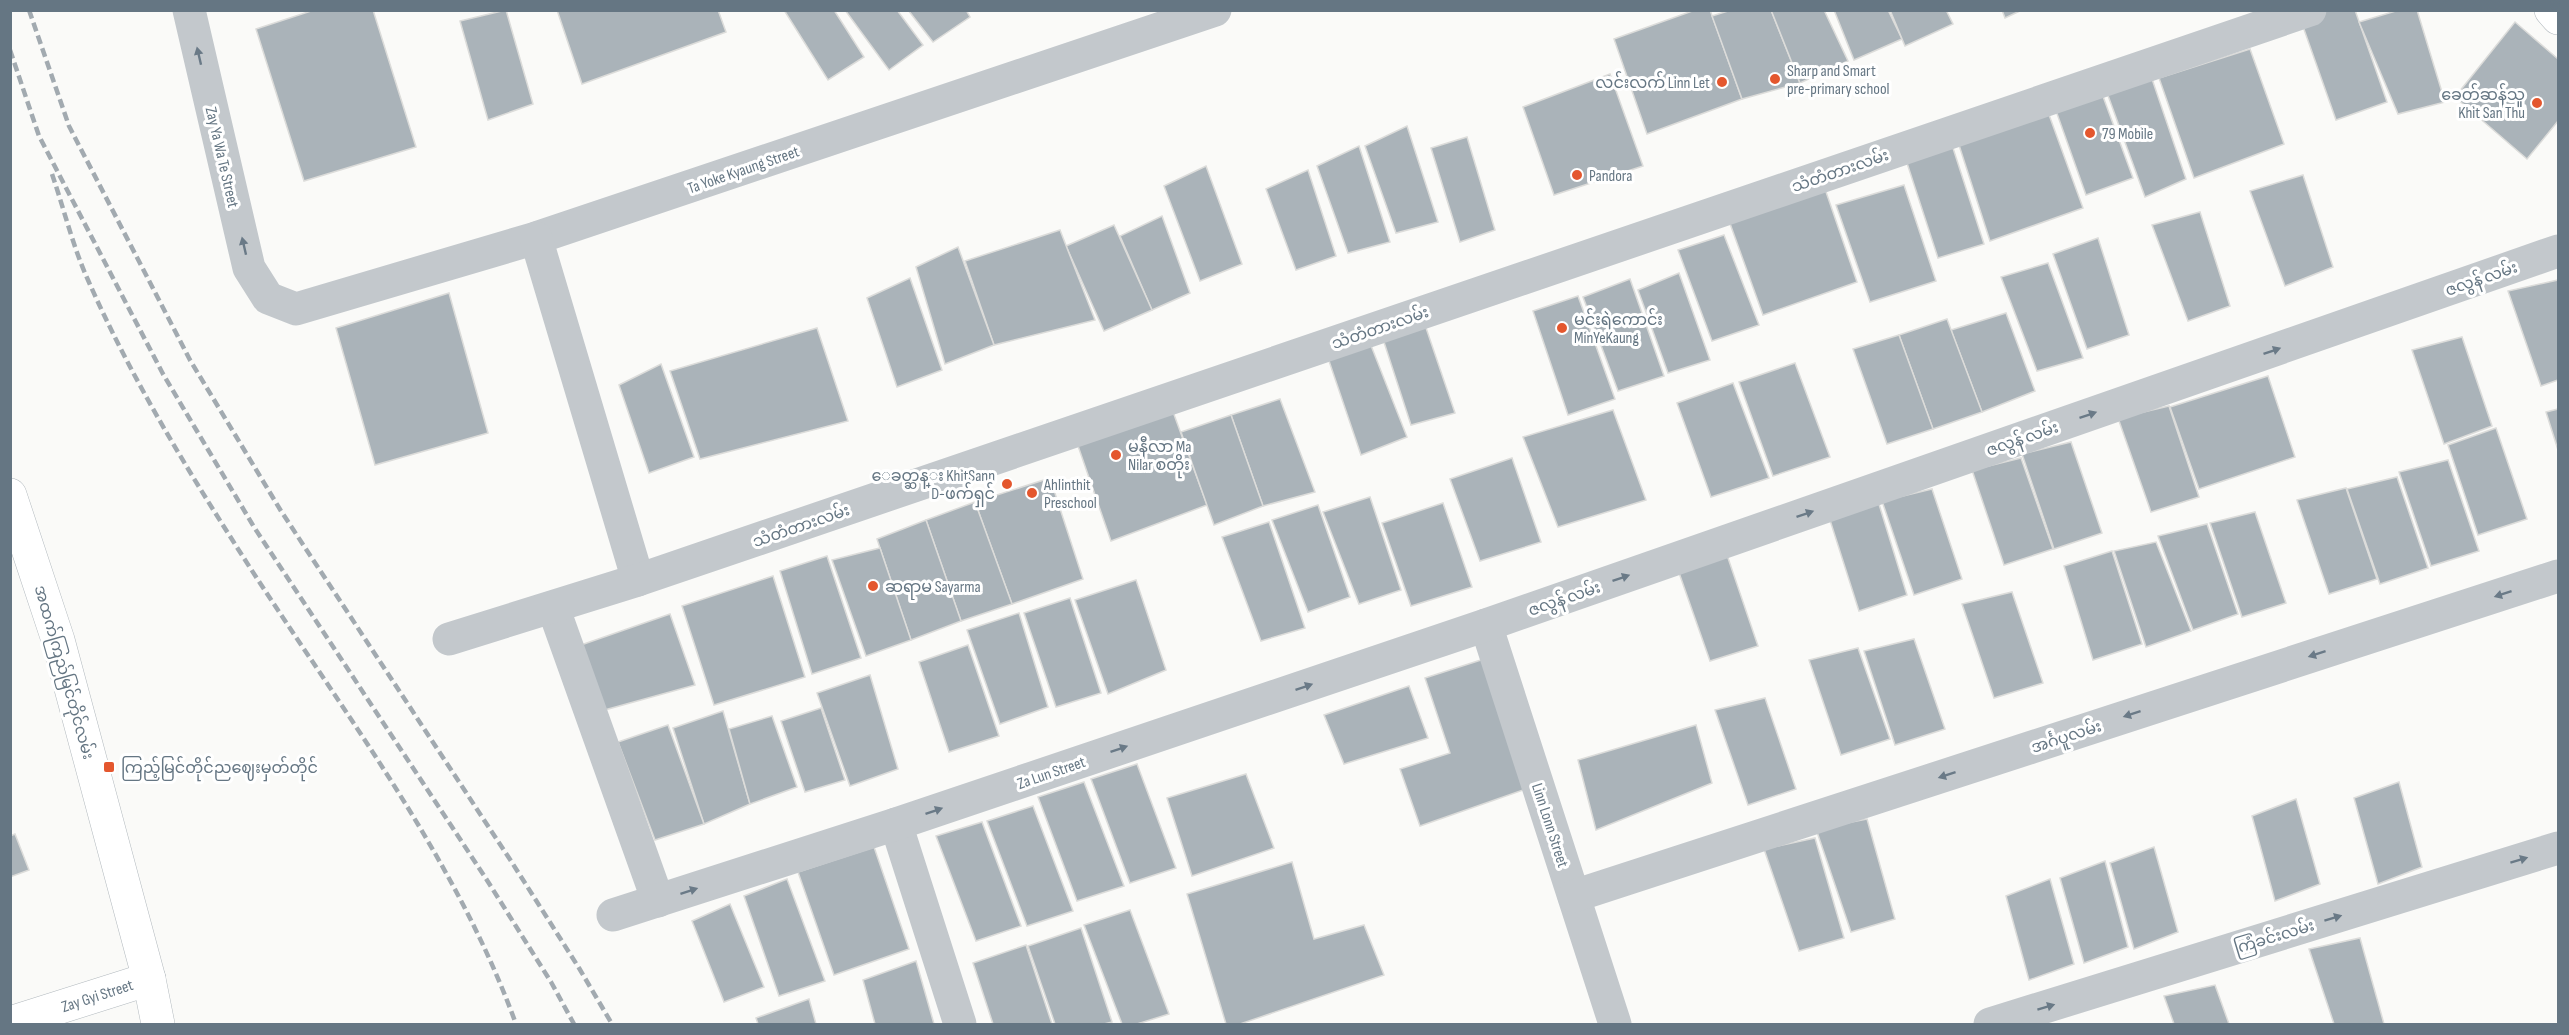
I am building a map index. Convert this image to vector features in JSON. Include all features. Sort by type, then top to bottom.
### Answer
[{"type":"main road","points":[[2551,10],[2559,18]]},
{"type":"main road","name":"အထက်ကြည်မြင်တိုင်လမ်း","points":[[10,495],[58,640],[149,979],[158,1024]]},
{"type":"main road","name":"Zay Gyi Street","points":[[10,1023],[149,979]]},
{"type":"street","name":"Zay Ya Wa Te Street","points":[[189,10],[249,268],[268,298]]},
{"type":"street","name":"Ta Yoke Kyaung Street","points":[[268,298],[296,309],[536,238],[1215,10]]},
{"type":"street","name":"သံတံတားလမ်း","points":[[449,639],[638,580],[2310,10]]},
{"type":"street","points":[[536,238],[638,580]]},
{"type":"street","name":"ဇလွန် လမ်း","points":[[1486,625],[2559,251]]},
{"type":"street","name":"အင်္ဂပူလမ်း","points":[[1574,896],[2559,576]]},
{"type":"street","points":[[553,607],[658,901]]},
{"type":"street","name":"Za Lun Street","points":[[613,915],[896,824],[1486,625]]},
{"type":"street","name":"Linn Lonn Street","points":[[1486,625],[1615,1024]]},
{"type":"street","points":[[896,824],[960,1024]]},
{"type":"street","name":"ကြံခင်းလမ်း","points":[[1990,1024],[2559,848]]},
{"type":"building","points":[[314,10],[373,10],[416,147],[304,181],[256,29]]},
{"type":"building","points":[[506,10],[533,104],[488,120],[460,21]]},
{"type":"building","points":[[557,10],[718,10],[726,32],[582,84]]},
{"type":"building","points":[[784,10],[834,10],[864,57],[828,80]]},
{"type":"building","points":[[845,10],[897,10],[923,45],[889,70]]},
{"type":"building","points":[[908,10],[966,10],[970,17],[933,42]]},
{"type":"building","points":[[1695,10],[1710,10],[1742,99],[1647,134],[1614,39]]},
{"type":"building","points":[[1731,10],[1771,10],[1800,83],[1742,99],[1712,16]]},
{"type":"building","points":[[1771,10],[1824,10],[1848,61],[1800,83]]},
{"type":"building","points":[[1834,10],[1888,10],[1902,39],[1854,60]]},
{"type":"building","points":[[1890,10],[1946,10],[1953,24],[1905,46]]},
{"type":"building","points":[[2002,10],[2022,10],[2005,18]]},
{"type":"building","points":[[2320,10],[2355,10],[2387,102],[2336,120],[2300,18]]},
{"type":"building","points":[[2399,10],[2417,10],[2445,102],[2398,114],[2359,22]]},
{"type":"building","points":[[2515,22],[2558,59],[2558,121],[2527,159],[2455,97]]},
{"type":"building","points":[[2250,49],[2284,144],[2194,178],[2159,78]]},
{"type":"building","points":[[1610,74],[1643,166],[1554,195],[1523,107]]},
{"type":"building","points":[[2151,76],[2186,179],[2145,197],[2106,90]]},
{"type":"building","points":[[2101,91],[2133,178],[2086,195],[2055,108]]},
{"type":"building","points":[[2048,112],[2083,208],[1990,241],[1958,142]]},
{"type":"building","points":[[1407,126],[1438,222],[1396,233],[1365,146]]},
{"type":"building","points":[[1467,137],[1495,230],[1460,242],[1431,148]]},
{"type":"building","points":[[1952,145],[1984,244],[1938,258],[1906,160]]},
{"type":"building","points":[[1359,146],[1390,242],[1348,253],[1317,166]]},
{"type":"building","points":[[1206,166],[1242,264],[1200,281],[1164,186]]},
{"type":"building","points":[[1308,170],[1336,256],[1296,270],[1266,189]]},
{"type":"building","points":[[2303,175],[2333,267],[2285,286],[2250,191]]},
{"type":"building","points":[[1904,185],[1936,281],[1870,302],[1836,205]]},
{"type":"building","points":[[1824,186],[1857,282],[1763,315],[1728,218]]},
{"type":"building","points":[[2200,212],[2230,306],[2188,321],[2152,225]]},
{"type":"building","points":[[1162,216],[1190,293],[1152,310],[1120,236]]},
{"type":"building","points":[[1114,225],[1152,310],[1104,331],[1066,246]]},
{"type":"building","points":[[1060,230],[1095,320],[994,345],[965,261]]},
{"type":"building","points":[[1724,235],[1759,325],[1712,341],[1678,250]]},
{"type":"building","points":[[2098,238],[2129,335],[2087,349],[2053,254]]},
{"type":"building","points":[[958,247],[994,345],[945,364],[916,267]]},
{"type":"building","points":[[2048,263],[2083,358],[2037,371],[2001,277]]},
{"type":"building","points":[[1679,273],[1710,360],[1668,373],[1638,290]]},
{"type":"building","points":[[910,278],[942,370],[897,387],[867,298]]},
{"type":"building","points":[[1630,279],[1664,376],[1618,391],[1583,297]]},
{"type":"building","points":[[2558,280],[2558,380],[2541,386],[2508,291]]},
{"type":"building","points":[[449,293],[488,433],[375,465],[336,328]]},
{"type":"building","points":[[1578,296],[1615,399],[1568,415],[1533,311]]},
{"type":"building","points":[[2006,313],[2035,391],[1982,412],[1951,330]]},
{"type":"building","points":[[1947,319],[1982,412],[1933,429],[1899,335]]},
{"type":"building","points":[[1424,322],[1455,413],[1411,425],[1382,336]]},
{"type":"building","points":[[817,328],[848,421],[700,459],[670,371]]},
{"type":"building","points":[[1899,335],[1933,429],[1887,444],[1853,349]]},
{"type":"building","points":[[2462,337],[2492,426],[2444,444],[2412,350]]},
{"type":"building","points":[[1370,343],[1407,437],[1361,455],[1328,358]]},
{"type":"building","points":[[1795,363],[1830,457],[1773,476],[1739,382]]},
{"type":"building","points":[[661,364],[694,457],[649,473],[619,385]]},
{"type":"building","points":[[2268,376],[2295,457],[2199,489],[2170,407]]},
{"type":"building","points":[[1733,383],[1769,478],[1711,497],[1677,403]]},
{"type":"building","points":[[1280,399],[1315,492],[1263,506],[1231,415]]},
{"type":"building","points":[[2169,406],[2199,497],[2151,512],[2118,418]]},
{"type":"building","points":[[1172,409],[1207,505],[1111,541],[1077,443]]},
{"type":"building","points":[[2558,409],[2558,450],[2546,412]]},
{"type":"building","points":[[1613,410],[1646,500],[1558,527],[1523,437]]},
{"type":"building","points":[[1231,415],[1263,506],[1214,525],[1181,432]]},
{"type":"building","points":[[2496,428],[2527,519],[2478,535],[2448,445]]},
{"type":"building","points":[[2071,442],[2102,533],[2054,549],[2022,454]]},
{"type":"building","points":[[1512,458],[1541,542],[1480,561],[1450,479]]},
{"type":"building","points":[[2021,458],[2053,549],[2004,565],[1972,470]]},
{"type":"building","points":[[2448,460],[2479,551],[2431,566],[2399,472]]},
{"type":"building","points":[[2397,477],[2428,568],[2380,584],[2347,489]]},
{"type":"building","points":[[1050,478],[1083,579],[1012,604],[975,502]]},
{"type":"building","points":[[2346,488],[2377,579],[2329,594],[2297,500]]},
{"type":"building","points":[[1932,489],[1962,579],[1914,595],[1882,501]]},
{"type":"building","points":[[1370,497],[1401,590],[1359,604],[1323,512]]},
{"type":"building","points":[[1878,501],[1907,595],[1859,611],[1829,517]]},
{"type":"building","points":[[975,502],[1012,604],[961,621],[926,520]]},
{"type":"building","points":[[1443,503],[1472,587],[1411,606],[1382,523]]},
{"type":"building","points":[[1318,505],[1350,597],[1308,612],[1272,520]]},
{"type":"building","points":[[2255,512],[2286,603],[2242,617],[2210,523]]},
{"type":"building","points":[[926,520],[961,621],[911,640],[877,539]]},
{"type":"building","points":[[1269,522],[1305,628],[1261,641],[1222,537]]},
{"type":"building","points":[[2207,524],[2238,614],[2193,630],[2158,536]]},
{"type":"building","points":[[2156,542],[2191,631],[2146,647],[2114,551]]},
{"type":"building","points":[[880,548],[911,640],[866,656],[832,560]]},
{"type":"building","points":[[2112,551],[2142,644],[2093,660],[2064,566]]},
{"type":"building","points":[[1727,555],[1758,646],[1710,661],[1677,567]]},
{"type":"building","points":[[827,556],[861,658],[812,674],[780,571]]},
{"type":"building","points":[[773,576],[805,677],[714,705],[682,606]]},
{"type":"building","points":[[1136,580],[1166,670],[1108,694],[1075,600]]},
{"type":"building","points":[[2012,592],[2043,683],[1994,698],[1962,604]]},
{"type":"building","points":[[1070,598],[1101,693],[1056,707],[1024,613]]},
{"type":"building","points":[[1019,613],[1048,707],[1000,724],[967,630]]},
{"type":"building","points":[[670,614],[695,685],[601,711],[581,645]]},
{"type":"building","points":[[1914,639],[1945,729],[1895,745],[1864,651]]},
{"type":"building","points":[[968,645],[999,736],[949,752],[919,662]]},
{"type":"building","points":[[1858,648],[1890,739],[1841,755],[1809,660]]},
{"type":"building","points":[[1484,659],[1526,789],[1420,826],[1400,769],[1450,753],[1425,678]]},
{"type":"building","points":[[870,675],[898,769],[850,786],[817,693]]},
{"type":"building","points":[[1409,686],[1428,738],[1344,764],[1324,715]]},
{"type":"building","points":[[1765,698],[1796,789],[1748,805],[1715,710]]},
{"type":"building","points":[[821,708],[845,780],[805,792],[781,721]]},
{"type":"building","points":[[723,711],[750,804],[704,824],[673,728]]},
{"type":"building","points":[[772,716],[797,787],[750,804],[729,729]]},
{"type":"building","points":[[668,725],[704,824],[655,840],[618,742]]},
{"type":"building","points":[[1696,725],[1712,783],[1596,830],[1578,760]]},
{"type":"building","points":[[1137,764],[1176,868],[1130,883],[1091,779]]},
{"type":"building","points":[[1246,774],[1274,848],[1192,876],[1167,798]]},
{"type":"building","points":[[1084,782],[1124,886],[1077,901],[1038,797]]},
{"type":"building","points":[[2399,782],[2422,867],[2378,884],[2354,798]]},
{"type":"building","points":[[2296,799],[2320,884],[2275,901],[2252,816]]},
{"type":"building","points":[[1033,806],[1073,911],[1027,926],[987,821]]},
{"type":"building","points":[[1867,819],[1895,919],[1851,932],[1816,829]]},
{"type":"building","points":[[982,822],[1021,926],[976,941],[936,836]]},
{"type":"building","points":[[15,834],[29,870],[10,877],[10,836]]},
{"type":"building","points":[[1815,838],[1844,938],[1799,951],[1764,849]]},
{"type":"building","points":[[874,847],[909,949],[834,975],[798,872]]},
{"type":"building","points":[[2154,847],[2178,932],[2134,949],[2110,863]]},
{"type":"building","points":[[2105,861],[2128,947],[2084,963],[2060,878]]},
{"type":"building","points":[[1292,862],[1314,939],[1364,925],[1384,975],[1240,1024],[1226,1024],[1187,894]]},
{"type":"building","points":[[787,879],[825,981],[779,996],[744,896]]},
{"type":"building","points":[[2050,879],[2074,964],[2029,980],[2006,896]]},
{"type":"building","points":[[730,904],[764,987],[724,1002],[692,921]]},
{"type":"building","points":[[1130,910],[1169,1014],[1137,1024],[1122,1024],[1084,925]]},
{"type":"building","points":[[1081,928],[1112,1022],[1055,1024],[1028,946]]},
{"type":"building","points":[[2360,938],[2384,1024],[2334,1024],[2309,949]]},
{"type":"building","points":[[1026,945],[1052,1024],[993,1024],[973,963]]},
{"type":"building","points":[[916,961],[934,1024],[875,1024],[863,980]]},
{"type":"building","points":[[2215,985],[2229,1024],[2174,1024],[2164,996]]},
{"type":"building","points":[[809,999],[816,1024],[758,1024],[756,1018]]},
{"type":"railway","points":[[29,10],[69,126],[190,360],[281,511],[511,861],[612,1024]]},
{"type":"railway","points":[[10,50],[39,136],[163,374],[254,527],[485,877],[551,982],[574,1024]]},
{"type":"railway","points":[[52,174],[83,267],[137,381],[213,510],[388,775],[424,835],[459,896],[490,959],[516,1024]]},
{"type":"place","name":"Sharp and Smart pre-primary school","points":[[1775,79]]},
{"type":"place","name":"လင်းလက် Linn Let","points":[[1722,82]]},
{"type":"place","name":"ခေတ်ဆန်သူ Khit San Thu","points":[[2537,103]]},
{"type":"place","name":"79 Mobile","points":[[2090,133]]},
{"type":"place","name":"Pandora","points":[[1577,175]]},
{"type":"place","name":"မင်းရဲကောင်း MinYeKaung","points":[[1562,328]]},
{"type":"place","name":"မနီလာ Ma Nilar စတိုး","points":[[1116,455]]},
{"type":"place","name":"ေခတ္ဆန္း KhitSann D-ဖက်ရှင်","points":[[1007,484]]},
{"type":"place","name":"Ahlinthit Preschool","points":[[1032,493]]},
{"type":"place","name":"ဆရာမ Sayarma","points":[[873,586]]},
{"type":"place","name":"ကြည့်မြင်တိုင်ညဈေးမှတ်တိုင်","points":[[109,767]]}]
